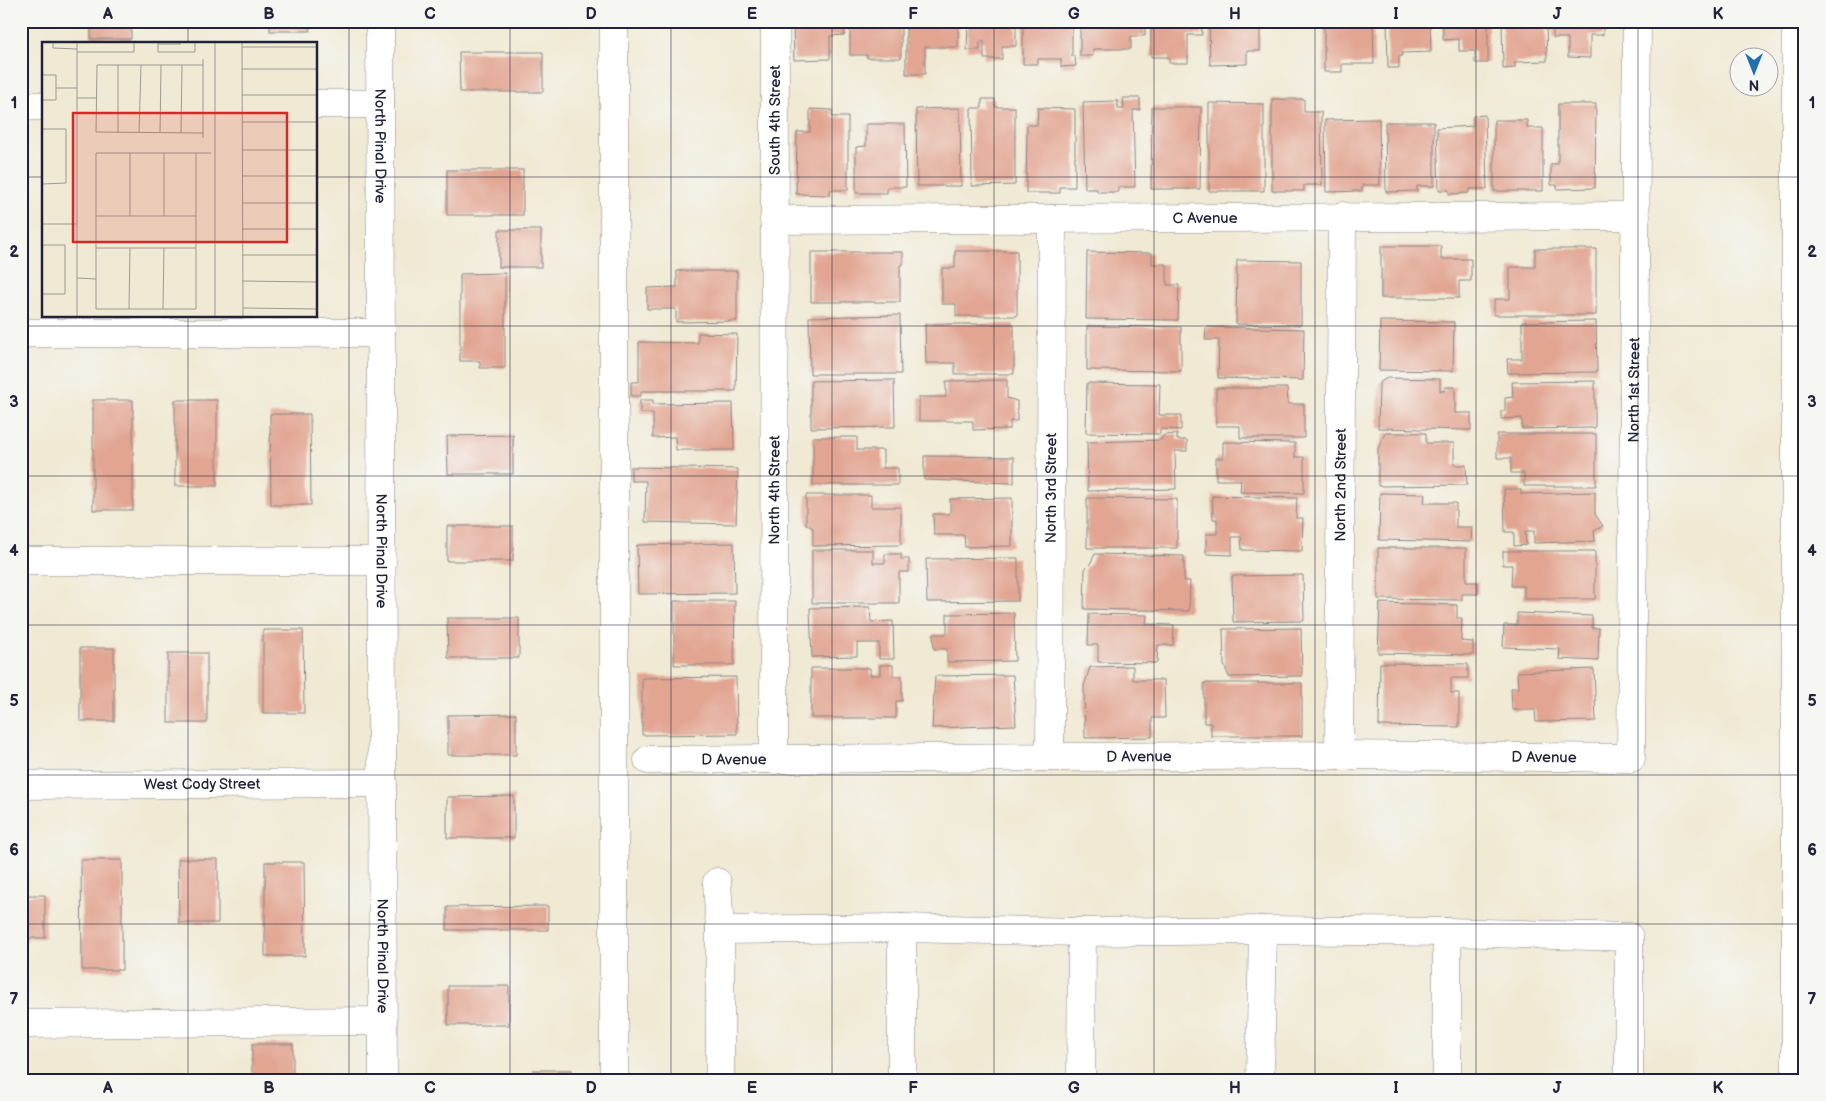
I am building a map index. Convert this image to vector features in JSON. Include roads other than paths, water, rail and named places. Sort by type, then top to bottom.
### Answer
[{"type":"street","name":"North Pinal Drive","points":[[380,21],[383,1080]]},
{"type":"street","points":[[614,21],[614,1080]]},
{"type":"street","name":"South 4th Street","points":[[774,220],[775,21]]},
{"type":"street","name":"North 1st Street","points":[[1632,758],[1637,21]]},
{"type":"street","points":[[1796,21],[1801,153],[1796,1080]]},
{"type":"street","points":[[318,104],[380,104]]},
{"type":"street","points":[[21,106],[42,106]]},
{"type":"street","name":"North 2nd Street","points":[[1339,754],[1342,216]]},
{"type":"street","name":"C Avenue","points":[[774,220],[1636,216]]},
{"type":"street","name":"North 3rd Street","points":[[1050,757],[1052,219]]},
{"type":"street","name":"North 4th Street","points":[[774,220],[774,760]]},
{"type":"street","points":[[21,333],[381,333]]},
{"type":"street","points":[[21,561],[382,561]]},
{"type":"street","name":"D Avenue","points":[[648,760],[1339,754],[1632,758]]},
{"type":"street","name":"West Cody Street","points":[[21,785],[382,783]]},
{"type":"street","points":[[717,882],[720,930],[720,1080]]},
{"type":"street","points":[[720,930],[902,928],[1082,932],[1263,930],[1447,932],[1629,937],[1629,1080]]},
{"type":"street","points":[[902,928],[902,1080]]},
{"type":"street","points":[[1260,1080],[1263,930]]},
{"type":"street","points":[[1081,1080],[1082,932]]},
{"type":"street","points":[[1447,932],[1447,1080]]},
{"type":"street","points":[[21,1024],[383,1021]]}]
